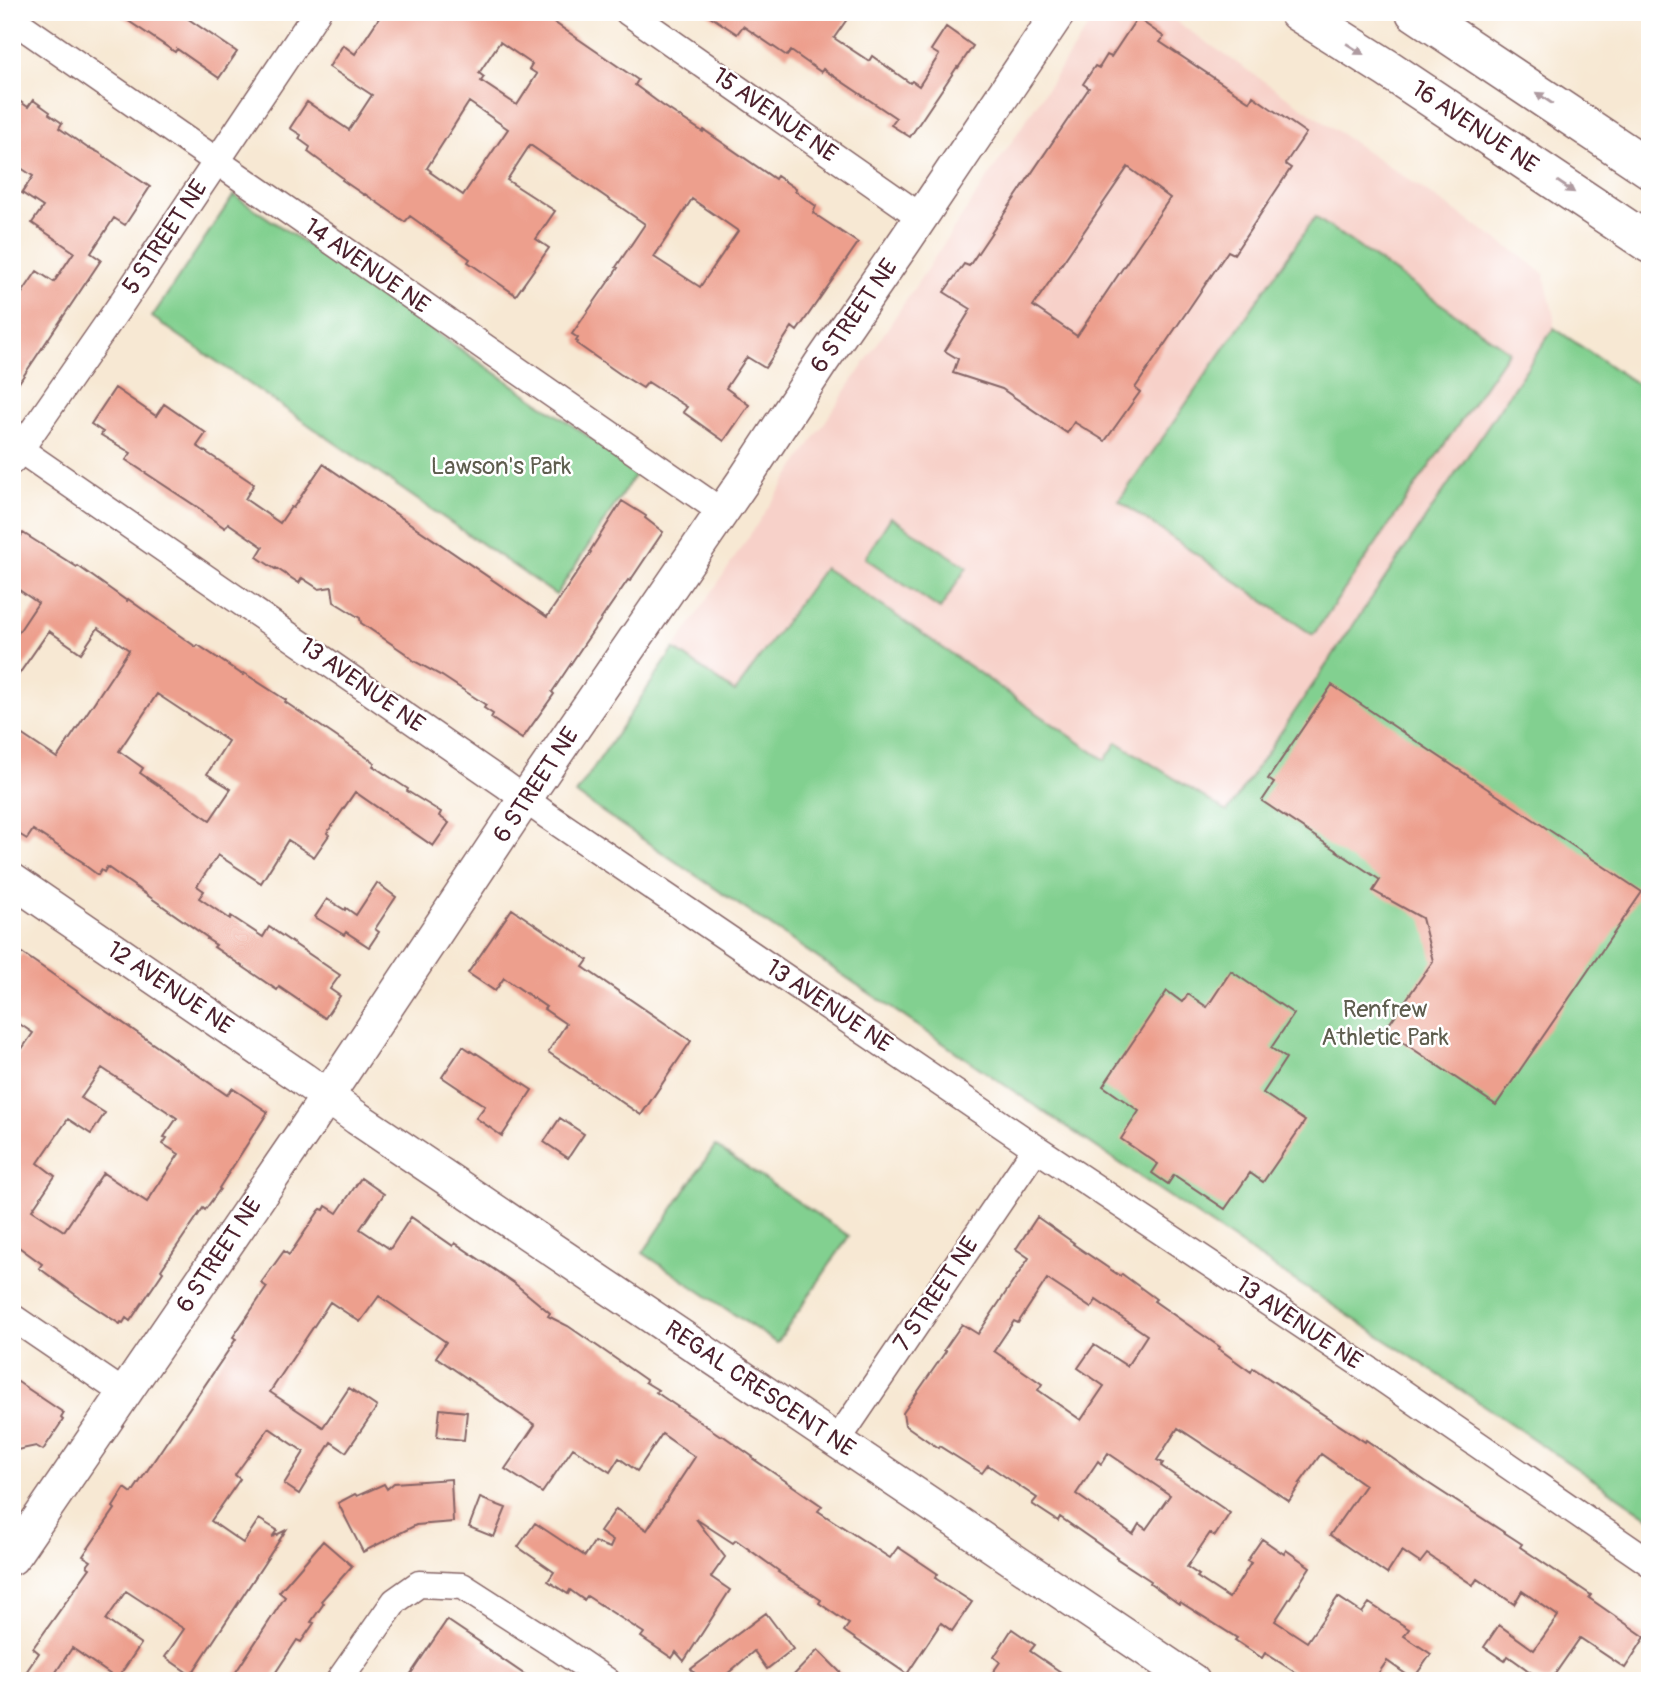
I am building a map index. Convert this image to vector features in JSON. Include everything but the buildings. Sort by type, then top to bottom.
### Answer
[{"type":"highway","name":"16 AVENUE NE","points":[[1298,12],[1650,244]]},
{"type":"highway","points":[[1415,12],[1650,169]]},
{"type":"street","name":"5 STREET NE","points":[[15,451],[117,310],[317,12]]},
{"type":"street","name":"15 AVENUE NE","points":[[628,12],[921,217]]},
{"type":"street","name":"6 STREET NE","points":[[12,1558],[328,1097],[526,799],[1059,12]]},
{"type":"street","name":"14 AVENUE NE","points":[[12,19],[722,512]]},
{"type":"street","name":"13 AVENUE NE","points":[[15,451],[1036,1148],[1377,1375],[1650,1563]]},
{"type":"street","name":"12 AVENUE NE","points":[[12,880],[328,1097]]},
{"type":"street","name":"REGAL CRESCENT NE","points":[[328,1097],[1192,1681]]},
{"type":"street","name":"7 STREET NE","points":[[837,1441],[1036,1148]]},
{"type":"street","points":[[12,1317],[125,1394]]},
{"type":"street","points":[[339,1681],[395,1601],[419,1584],[462,1586],[607,1681]]},
{"type":"shaded area","points":[[1098,12],[1162,12],[1524,258],[1544,274],[1554,317],[1554,328],[1226,813],[1117,742],[1105,760],[856,588],[824,569],[734,693],[674,649]]},
{"type":"green space","name":"Lawson's Park","points":[[234,195],[638,470],[556,595],[152,317]]},
{"type":"green space","points":[[1315,217],[1509,351],[1313,635],[1119,501]]},
{"type":"green space","name":"Renfrew Athletic Park","points":[[1554,328],[1650,393],[1650,1518],[1245,1248],[576,794],[674,649],[735,692],[824,568],[1105,760],[1117,742],[1227,812]]},
{"type":"green space","points":[[891,517],[967,567],[940,609],[865,558]]},
{"type":"green space","points":[[715,1146],[849,1236],[777,1343],[643,1253]]}]
